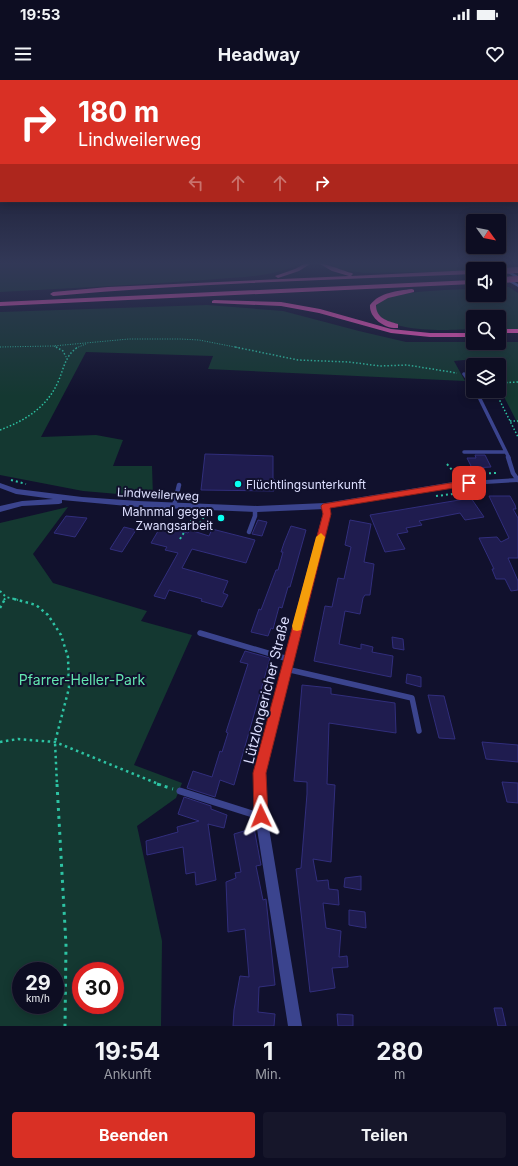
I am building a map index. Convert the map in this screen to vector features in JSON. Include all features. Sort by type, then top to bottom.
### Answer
[{"type":"highway","points":[[304,308],[320,311],[391,331],[430,335],[466,335]]},
{"type":"highway","points":[[373,308],[375,316],[384,322],[410,330],[439,332],[466,331]]},
{"type":"highway","points":[[506,331],[518,331]]},
{"type":"highway","points":[[506,335],[518,335]]},
{"type":"street","name":"Lindweilerweg","points":[[2,482],[16,492],[82,500],[174,506],[255,509],[326,506],[460,480],[518,480]]},
{"type":"street","name":"Lindweilerweg","points":[[1,509],[11,498],[11,490],[8,487]]},
{"type":"street","name":"Lindweilerweg","points":[[1,509],[12,504],[23,502],[82,500]]},
{"type":"street","name":"Lützlongericher Straße","points":[[295,1026],[261,816],[260,773],[327,514],[326,506]]},
{"type":"lane","points":[[479,398],[506,452],[513,473],[518,480]]},
{"type":"lane","points":[[464,452],[506,452]]},
{"type":"lane","points":[[174,506],[179,485]]},
{"type":"lane","points":[[249,532],[255,516],[255,509]]},
{"type":"lane","points":[[200,633],[287,664],[412,698],[419,731]]},
{"type":"lane","points":[[180,790],[261,816]]},
{"type":"path","points":[[0,347],[53,346],[90,342],[159,338],[199,340],[298,360],[349,362],[380,366],[407,365],[464,374]]},
{"type":"path","points":[[0,430],[18,423],[32,414],[46,401],[57,385],[66,357],[71,350],[90,342]]},
{"type":"path","points":[[53,346],[63,351],[66,357]]},
{"type":"path","points":[[506,383],[518,382]]},
{"type":"path","points":[[498,398],[518,437]]},
{"type":"path","points":[[510,421],[518,421]]},
{"type":"path","points":[[447,464],[460,480]]},
{"type":"path","points":[[453,478],[460,480],[473,474],[513,473]]},
{"type":"path","points":[[2,482],[29,485]]},
{"type":"path","points":[[180,540],[196,512]]},
{"type":"path","points":[[188,526],[197,528],[204,516]]},
{"type":"path","points":[[0,591],[6,597],[36,605],[48,615],[61,635],[68,656],[68,688],[54,742],[66,945],[65,1026]]},
{"type":"path","points":[[0,608],[6,597]]},
{"type":"path","points":[[0,742],[18,739],[54,742],[152,783],[180,790]]},
{"type":"green space","points":[[114,308],[247,308],[283,311],[406,342],[466,342],[466,350],[506,350],[506,342],[518,342],[518,424],[505,398],[506,398],[506,358],[466,358],[466,360],[454,361],[465,381],[208,369],[213,356],[86,352],[41,437],[96,435],[123,440],[113,466],[152,466],[153,497],[83,491],[0,475],[0,312]]},
{"type":"green space","points":[[376,308],[518,308],[518,329],[506,329],[506,310],[466,310],[466,329],[421,329],[394,324],[383,319],[376,312]]},
{"type":"green space","name":"Pfarrer-Heller-Park","points":[[68,507],[33,554],[53,583],[147,611],[141,621],[192,635],[134,765],[182,783],[176,798],[137,826],[162,941],[161,1026],[0,1026],[0,523]]},
{"type":"building","points":[[205,454],[273,456],[274,491],[201,490]]},
{"type":"building","points":[[475,455],[485,455],[491,467],[472,468],[467,458],[476,458]]},
{"type":"building","points":[[489,496],[510,496],[515,505],[516,509],[513,509],[518,518],[518,558],[508,558],[518,581],[518,590],[511,591],[505,579],[496,579],[492,569],[494,569],[479,538],[497,537],[501,542],[509,538]]},
{"type":"building","points":[[471,498],[484,517],[465,520],[460,513],[419,521],[422,525],[406,528],[408,532],[397,534],[405,549],[385,552],[370,515]]},
{"type":"building","points":[[66,516],[87,518],[75,537],[54,533]]},
{"type":"building","points":[[258,520],[267,522],[262,536],[252,534]]},
{"type":"building","points":[[350,520],[371,524],[364,562],[374,564],[370,595],[365,595],[363,598],[360,614],[345,611],[339,644],[361,649],[361,644],[373,647],[372,652],[393,656],[391,677],[314,661],[325,606],[332,607],[338,578],[344,579],[351,547],[345,545]]},
{"type":"building","points":[[161,526],[188,533],[190,530],[209,536],[212,529],[255,540],[246,563],[192,549],[182,568],[228,581],[223,593],[228,595],[222,607],[201,601],[202,599],[169,590],[165,599],[154,596],[178,553],[165,550],[167,547],[151,543]]},
{"type":"building","points":[[291,526],[306,530],[290,587],[288,587],[282,608],[279,607],[273,629],[271,628],[268,636],[251,632],[259,609],[261,610],[276,570],[278,570],[283,552],[281,552]]},
{"type":"building","points":[[124,527],[136,530],[122,552],[110,549]]},
{"type":"building","points":[[392,637],[403,639],[404,650],[393,648]]},
{"type":"building","points":[[245,651],[270,658],[234,785],[220,780],[215,797],[187,788],[193,771],[212,777],[220,751],[222,752],[228,733],[226,732],[248,664],[240,662]]},
{"type":"building","points":[[407,674],[421,677],[421,687],[406,683]]},
{"type":"building","points":[[302,685],[331,688],[331,694],[395,703],[396,733],[329,723],[327,784],[335,785],[331,862],[313,859],[317,881],[328,880],[329,889],[338,890],[339,905],[323,903],[326,928],[341,931],[339,957],[347,956],[348,967],[332,968],[335,988],[310,992],[296,869],[301,868],[307,794],[307,782],[294,781]]},
{"type":"building","points":[[428,695],[444,696],[455,739],[439,738]]},
{"type":"building","points":[[482,742],[518,745],[518,762],[486,759]]},
{"type":"building","points":[[502,782],[518,783],[518,803],[507,802]]},
{"type":"building","points":[[184,797],[211,806],[211,809],[227,815],[224,828],[208,824],[216,880],[196,885],[195,872],[186,874],[183,847],[147,855],[146,841],[178,832],[177,827],[199,821],[178,814]]},
{"type":"building","points":[[254,828],[261,865],[256,866],[263,900],[266,899],[275,985],[259,987],[258,1012],[275,1014],[274,1026],[233,1026],[234,1010],[240,976],[249,977],[245,929],[228,932],[226,882],[236,878],[235,873],[241,872],[234,834]]},
{"type":"building","points":[[361,876],[361,890],[344,887],[345,878]]},
{"type":"building","points":[[349,910],[365,912],[366,928],[349,925]]},
{"type":"building","points":[[494,1008],[502,1008],[506,1026],[498,1026]]},
{"type":"building","points":[[337,1014],[353,1015],[353,1026],[338,1026]]},
{"type":"slow traffic","points":[[297,626],[321,537]]},
{"type":"place","name":"Flüchtlingsunterkunft","points":[[238,484]]},
{"type":"place","name":"Mahnmal gegen Zwangsarbeit","points":[[221,518]]},
{"type":"route","points":[[261,816],[260,773],[288,659],[327,514],[326,506],[453,484],[469,483]]}]
